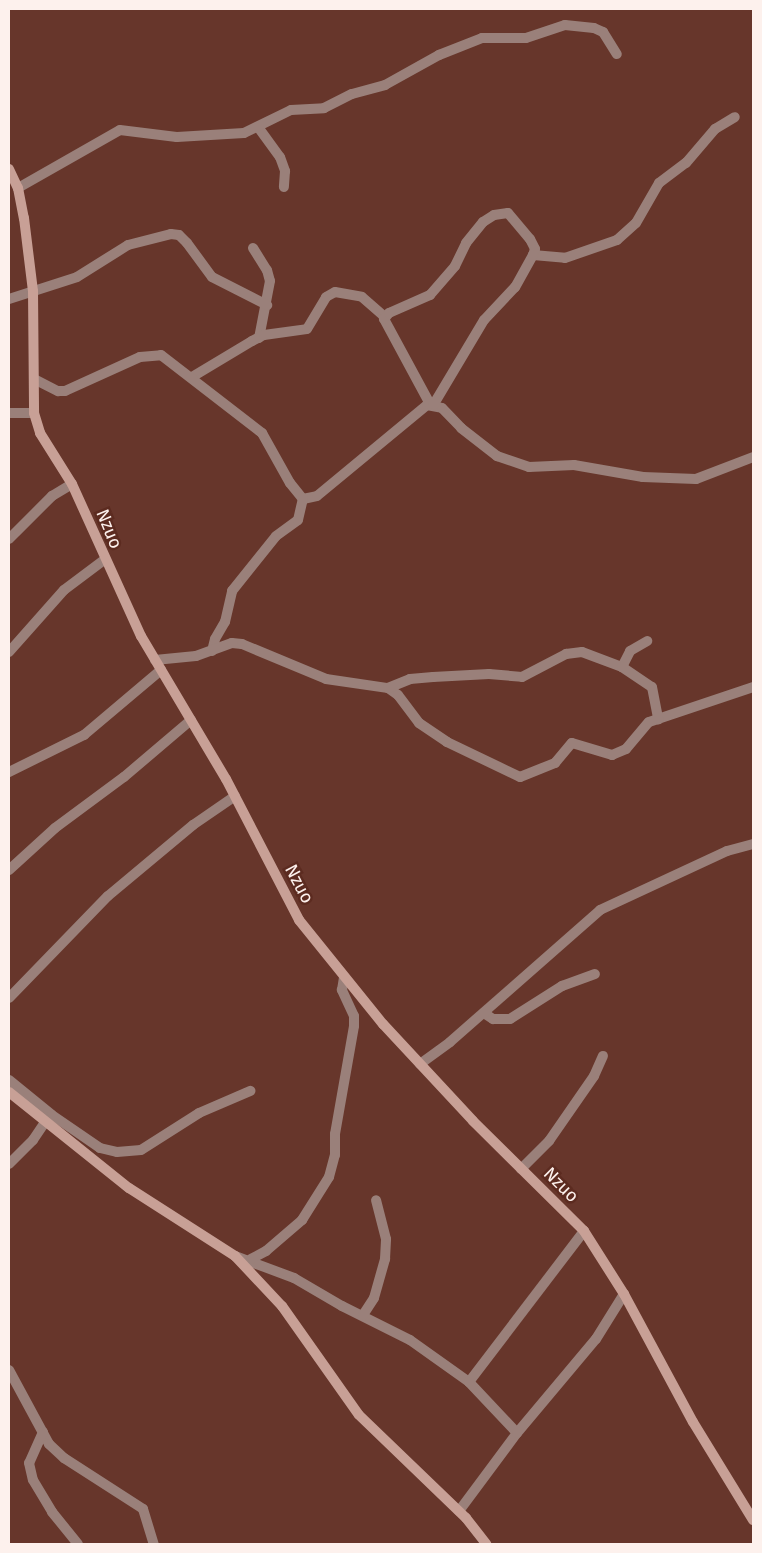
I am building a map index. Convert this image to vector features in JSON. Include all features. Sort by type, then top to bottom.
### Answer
[{"type":"street","points":[[18,188],[120,130],[177,138],[233,136],[258,127],[291,110],[324,108],[352,94],[385,85],[439,55],[482,38],[526,38],[565,25],[594,28],[602,32],[617,54]]},
{"type":"street","points":[[533,255],[564,258],[617,240],[636,223],[659,183],[686,163],[715,129],[735,117]]},
{"type":"street","points":[[258,127],[280,157],[285,172],[284,186]]},
{"type":"street","name":"Nzuo","points":[[9,169],[18,188],[32,291],[36,380],[34,413],[40,433],[72,484],[104,560],[155,660],[235,796],[299,920],[344,977],[420,1064],[521,1169],[584,1231],[624,1294],[693,1422],[753,1520]]},
{"type":"street","points":[[303,499],[317,496],[432,404],[484,320],[515,287],[533,255],[532,244],[512,215],[494,215],[474,233],[455,266],[430,295],[385,316]]},
{"type":"street","points":[[9,298],[76,277],[128,245],[171,234],[179,235],[187,243],[212,277],[266,305]]},
{"type":"street","points":[[253,248],[267,270],[270,282],[259,338]]},
{"type":"street","points":[[192,377],[259,338],[307,330],[326,297],[335,292],[362,297],[385,316]]},
{"type":"street","points":[[385,316],[385,326],[432,404],[498,456],[529,467],[574,466],[642,477],[696,479],[753,457]]},
{"type":"street","points":[[36,380],[58,391],[65,391],[152,355],[161,355],[192,377],[262,433],[290,483],[303,499],[303,512],[298,520],[276,536],[232,591],[225,622],[212,651]]},
{"type":"street","points":[[9,413],[34,413]]},
{"type":"street","points":[[9,539],[52,496],[72,484]]},
{"type":"street","points":[[9,652],[64,590],[104,560]]},
{"type":"street","points":[[622,667],[630,651],[647,641]]},
{"type":"street","points":[[155,660],[212,651],[232,643],[242,644],[326,680],[388,688],[398,695],[419,723],[447,742],[520,777],[555,763],[572,743],[605,754],[617,753],[632,744],[645,724],[753,687]]},
{"type":"street","points":[[388,688],[410,679],[425,677],[489,674],[522,676],[572,652],[601,658],[622,667],[652,687],[658,719]]},
{"type":"street","points":[[9,772],[84,735],[161,670]]},
{"type":"street","points":[[9,870],[49,833],[124,777],[191,720]]},
{"type":"street","points":[[9,998],[108,896],[193,825],[235,796]]},
{"type":"street","points":[[420,1064],[484,1013],[600,910],[727,851],[753,844]]},
{"type":"street","points":[[484,1013],[492,1020],[510,1019],[562,986],[595,974]]},
{"type":"street","points":[[251,1259],[302,1220],[329,1177],[336,1155],[335,1134],[354,1026],[354,1016],[342,990],[344,977]]},
{"type":"street","points":[[521,1169],[549,1141],[594,1076],[603,1056]]},
{"type":"street","points":[[9,1080],[52,1115],[100,1148],[117,1152],[141,1150],[199,1113],[250,1092]]},
{"type":"street","points":[[9,1092],[129,1188],[235,1256],[282,1306],[359,1415],[459,1512],[481,1541]]},
{"type":"street","points":[[9,1164],[34,1140],[45,1122]]},
{"type":"street","points":[[363,1315],[378,1285],[385,1259],[384,1226],[376,1200]]},
{"type":"street","points":[[468,1382],[584,1231]]},
{"type":"street","points":[[235,1256],[251,1259],[294,1278],[410,1340],[468,1382],[517,1433]]},
{"type":"street","points":[[459,1512],[517,1433],[596,1339],[624,1294]]},
{"type":"street","points":[[9,1370],[42,1432],[64,1458],[143,1509],[154,1544]]},
{"type":"street","points":[[42,1432],[29,1463],[33,1480],[52,1512],[78,1544]]}]
